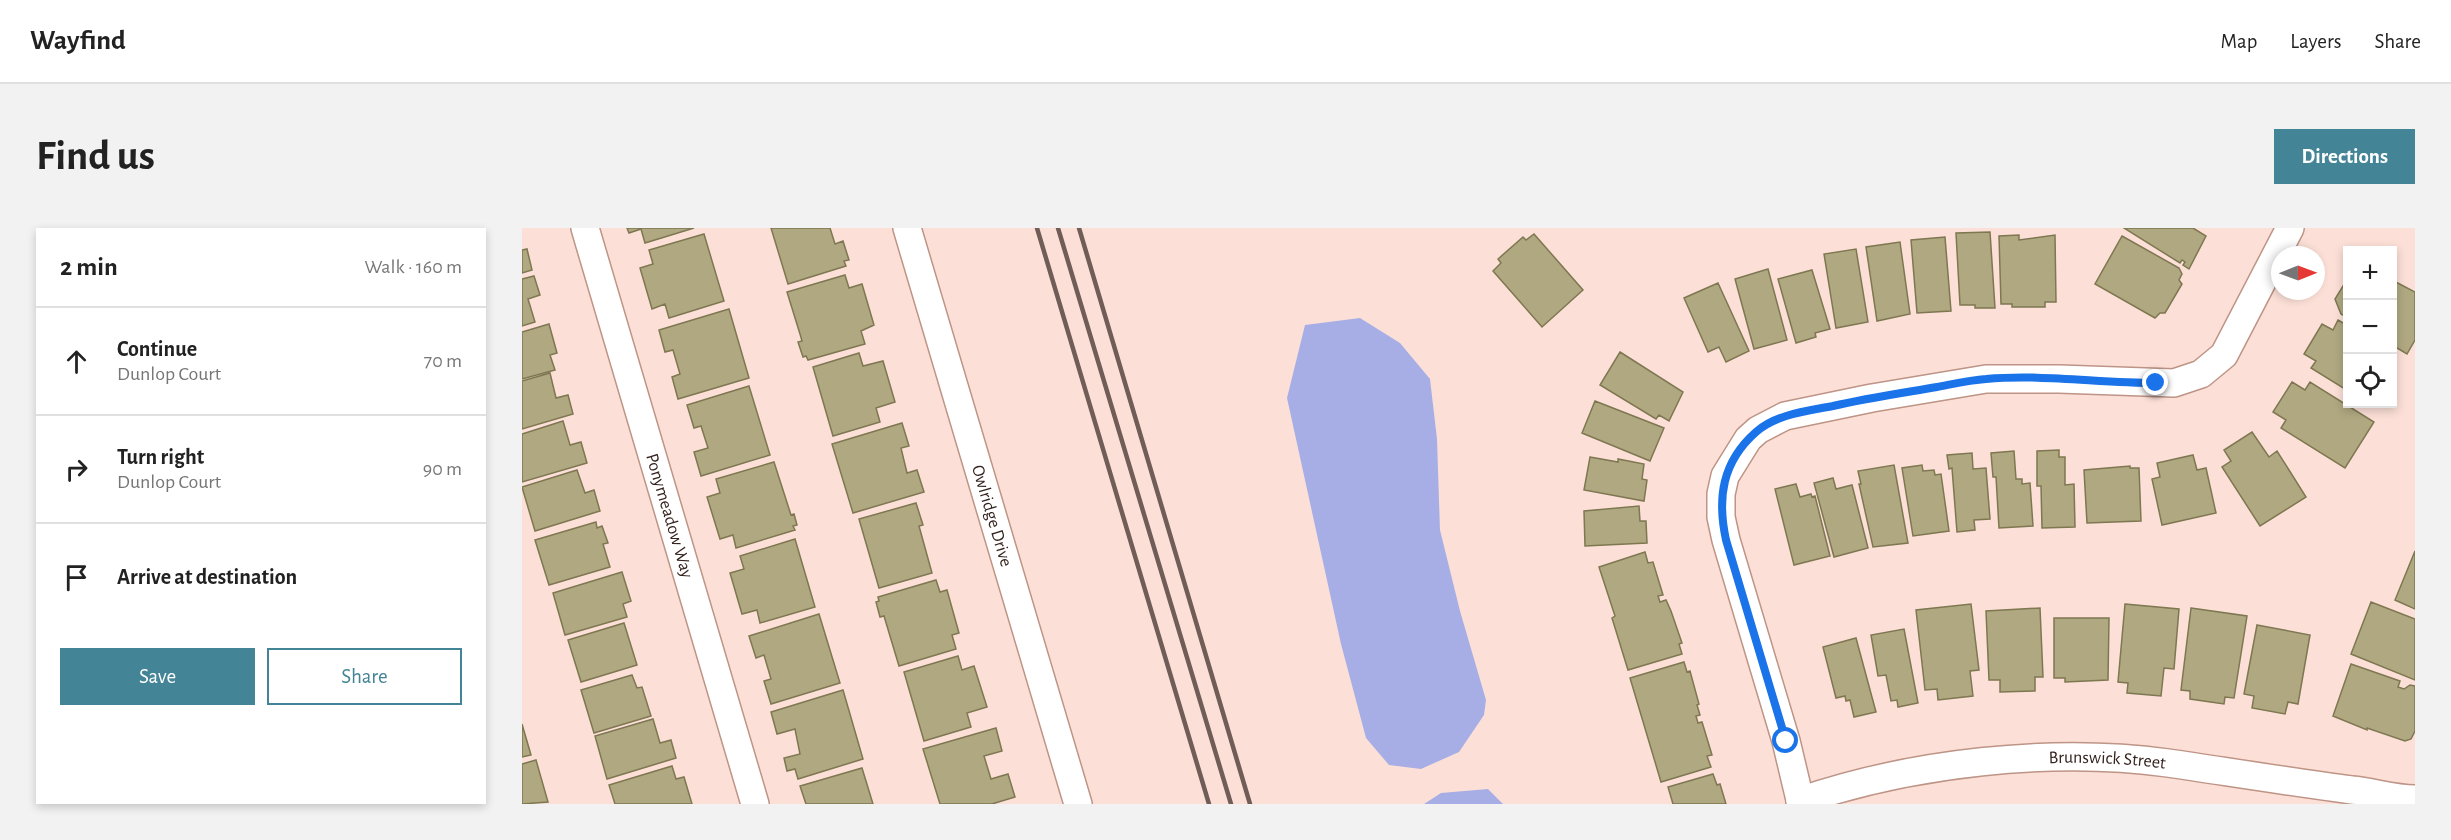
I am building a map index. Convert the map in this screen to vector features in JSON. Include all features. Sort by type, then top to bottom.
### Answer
[{"type":"street","name":"Ponymeadow Way","points":[[585,228],[755,804]]},
{"type":"street","name":"Owlridge Drive","points":[[907,228],[1078,804]]},
{"type":"street","points":[[1800,802],[1786,741],[1721,517],[1721,494],[1725,476],[1748,439],[1758,430],[1785,416],[1872,398],[1986,379],[2174,383],[2201,374],[2215,365],[2224,355],[2289,228]]},
{"type":"street","name":"Brunswick Street","points":[[1800,802],[1841,787],[1905,773],[1974,763],[2037,759],[2102,759],[2166,763],[2415,799]]},
{"type":"water","points":[[1360,318],[1400,343],[1430,379],[1437,439],[1440,530],[1460,611],[1486,700],[1484,715],[1459,752],[1421,769],[1389,765],[1366,738],[1341,644],[1287,398],[1305,325]]},
{"type":"water","points":[[1488,789],[1503,804],[1424,804],[1441,793]]},
{"type":"building","points":[[627,228],[694,228],[645,243],[641,229],[629,233]]},
{"type":"building","points":[[771,228],[830,228],[835,244],[843,241],[849,260],[844,261],[846,266],[788,284]]},
{"type":"building","points":[[2124,228],[2193,228],[2206,236],[2189,269],[2183,265],[2185,262],[2182,260],[2180,263]]},
{"type":"building","points":[[1990,232],[1995,308],[1960,305],[1956,233]]},
{"type":"building","points":[[704,234],[724,301],[669,318],[665,304],[652,309],[640,268],[653,264],[649,250]]},
{"type":"building","points":[[1534,234],[1583,290],[1542,327],[1493,271],[1501,263],[1498,259],[1523,237],[1526,240]]},
{"type":"building","points":[[2019,235],[2019,240],[2055,235],[2056,302],[2045,302],[2045,307],[2012,307],[2012,304],[2001,304],[1999,236]]},
{"type":"building","points":[[2122,236],[2179,268],[2182,274],[2179,280],[2182,284],[2165,313],[2160,313],[2155,318],[2095,284]]},
{"type":"building","points":[[1945,237],[1951,311],[1917,313],[1911,240]]},
{"type":"building","points":[[1900,242],[1910,314],[1877,321],[1866,247]]},
{"type":"building","points":[[527,249],[532,270],[522,273],[522,250]]},
{"type":"building","points":[[1856,249],[1868,322],[1836,328],[1824,254]]},
{"type":"building","points":[[1768,269],[1787,340],[1754,349],[1735,279]]},
{"type":"building","points":[[1812,270],[1830,329],[1815,333],[1816,337],[1796,343],[1778,279]]},
{"type":"building","points":[[845,275],[849,288],[862,284],[874,325],[861,331],[865,344],[808,360],[806,356],[803,357],[798,342],[802,341],[787,292]]},
{"type":"building","points":[[534,276],[540,295],[528,299],[535,322],[522,326],[522,279]]},
{"type":"building","points":[[1718,283],[1749,351],[1726,362],[1719,347],[1708,352],[1684,298]]},
{"type":"building","points":[[2397,283],[2415,292],[2415,340],[2407,354],[2397,348]]},
{"type":"building","points":[[2343,286],[2343,315],[2341,314],[2335,299]]},
{"type":"building","points":[[729,309],[749,378],[678,399],[672,377],[680,374],[673,350],[665,352],[659,330]]},
{"type":"building","points":[[2338,320],[2343,323],[2343,388],[2311,368],[2316,361],[2304,354],[2322,324],[2333,330]]},
{"type":"building","points":[[549,324],[557,353],[550,355],[555,370],[522,379],[522,332]]},
{"type":"building","points":[[1620,352],[1683,392],[1669,421],[1659,415],[1656,419],[1600,385]]},
{"type":"building","points":[[859,353],[863,366],[883,361],[895,402],[876,408],[880,422],[833,436],[813,367]]},
{"type":"building","points":[[550,373],[556,398],[568,395],[573,414],[522,429],[522,381]]},
{"type":"building","points":[[2292,382],[2305,390],[2310,382],[2343,403],[2343,408],[2352,408],[2374,422],[2345,468],[2281,428],[2286,420],[2273,412]]},
{"type":"building","points":[[749,386],[770,455],[701,476],[694,452],[708,448],[701,426],[694,428],[687,405]]},
{"type":"building","points":[[1595,401],[1664,428],[1650,461],[1582,433]]},
{"type":"building","points":[[563,421],[570,445],[581,442],[587,463],[522,482],[522,434]]},
{"type":"building","points":[[902,423],[909,446],[901,448],[907,473],[917,470],[924,492],[853,513],[832,444]]},
{"type":"building","points":[[2252,432],[2269,457],[2277,451],[2306,497],[2260,526],[2222,467],[2231,461],[2224,450]]},
{"type":"building","points":[[2059,450],[2059,457],[2065,457],[2065,485],[2074,484],[2075,527],[2042,528],[2041,486],[2037,486],[2037,451]]},
{"type":"building","points":[[2014,451],[2016,479],[2022,479],[2022,484],[2030,483],[2033,526],[1999,528],[1996,477],[1993,477],[1991,453]]},
{"type":"building","points":[[1972,453],[1973,469],[1986,468],[1990,519],[1974,520],[1975,530],[1957,532],[1952,468],[1949,469],[1947,455]]},
{"type":"building","points":[[2193,455],[2197,470],[2206,468],[2216,513],[2162,525],[2152,479],[2160,477],[2157,463]]},
{"type":"building","points":[[1590,457],[1644,464],[1642,479],[1647,480],[1644,501],[1584,490]]},
{"type":"building","points":[[774,462],[791,515],[794,514],[797,525],[793,526],[795,530],[736,548],[733,535],[720,539],[707,497],[720,493],[716,479]]},
{"type":"building","points":[[1894,465],[1908,543],[1873,547],[1858,471]]},
{"type":"building","points":[[1922,465],[1923,471],[1934,470],[1935,475],[1941,474],[1949,531],[1913,536],[1902,468]]},
{"type":"building","points":[[2130,466],[2130,468],[2139,468],[2141,521],[2087,523],[2084,470]]},
{"type":"building","points":[[577,470],[585,493],[594,490],[600,511],[535,531],[522,487]]},
{"type":"building","points":[[1833,478],[1836,489],[1852,485],[1868,548],[1834,557],[1814,483]]},
{"type":"building","points":[[1796,484],[1800,497],[1811,494],[1812,497],[1815,496],[1830,556],[1794,565],[1775,489]]},
{"type":"building","points":[[916,503],[923,525],[919,526],[932,573],[879,588],[859,519]]},
{"type":"building","points":[[1639,506],[1640,521],[1646,521],[1647,543],[1585,546],[1584,511]]},
{"type":"building","points":[[596,522],[597,528],[602,526],[608,543],[603,544],[610,567],[549,585],[535,540]]},
{"type":"building","points":[[795,539],[815,607],[760,623],[757,610],[742,614],[730,573],[744,569],[740,556]]},
{"type":"building","points":[[2415,551],[2415,609],[2395,600]]},
{"type":"building","points":[[1645,552],[1648,563],[1653,562],[1663,595],[1658,596],[1660,602],[1666,600],[1671,611],[1682,643],[1679,644],[1682,654],[1628,670],[1612,618],[1615,616],[1599,567]]},
{"type":"building","points":[[622,572],[631,601],[623,604],[627,617],[565,635],[553,593]]},
{"type":"building","points":[[936,580],[940,592],[947,590],[959,633],[952,635],[956,649],[899,666],[884,616],[880,617],[876,602],[879,601],[878,597]]},
{"type":"building","points":[[2371,602],[2415,619],[2415,680],[2351,654]]},
{"type":"building","points":[[1971,604],[1979,670],[1970,671],[1973,696],[1938,700],[1937,689],[1925,690],[1916,610]]},
{"type":"building","points":[[2125,604],[2179,609],[2174,669],[2164,668],[2161,696],[2127,693],[2128,683],[2118,682]]},
{"type":"building","points":[[2040,608],[2043,677],[2035,677],[2035,691],[2000,692],[2000,680],[1989,680],[1986,611]]},
{"type":"building","points":[[2191,608],[2247,616],[2234,698],[2225,697],[2224,704],[2190,699],[2190,691],[2181,690]]},
{"type":"building","points":[[819,614],[840,683],[771,704],[764,681],[771,679],[764,655],[756,658],[749,636]]},
{"type":"building","points":[[2054,618],[2109,618],[2108,680],[2065,682],[2065,678],[2054,678]]},
{"type":"building","points":[[624,623],[637,665],[581,682],[568,640]]},
{"type":"building","points":[[2257,625],[2310,635],[2298,704],[2288,702],[2285,714],[2252,708],[2254,696],[2244,694]]},
{"type":"building","points":[[1904,629],[1918,703],[1898,707],[1897,700],[1891,701],[1886,675],[1878,676],[1871,635]]},
{"type":"building","points":[[1856,638],[1876,712],[1854,717],[1850,700],[1846,701],[1845,696],[1836,698],[1823,647]]},
{"type":"building","points":[[958,656],[962,670],[974,666],[987,707],[967,713],[971,727],[924,741],[904,672]]},
{"type":"building","points":[[1684,662],[1687,672],[1690,671],[1699,704],[1697,705],[1700,715],[1696,716],[1698,723],[1702,722],[1712,755],[1707,756],[1711,767],[1661,782],[1630,678]]},
{"type":"building","points":[[2351,664],[2400,681],[2398,687],[2404,689],[2410,685],[2415,686],[2415,731],[2411,739],[2405,741],[2367,728],[2367,730],[2333,716]]},
{"type":"building","points":[[632,675],[637,688],[642,687],[651,716],[594,733],[581,690]]},
{"type":"building","points":[[843,690],[863,759],[798,779],[795,769],[787,771],[784,758],[800,754],[795,729],[777,734],[771,712]]},
{"type":"building","points":[[653,719],[660,743],[671,740],[676,758],[607,779],[595,736]]},
{"type":"building","points":[[522,724],[531,755],[522,757]]},
{"type":"building","points":[[996,728],[1002,751],[984,756],[991,779],[1008,774],[1015,797],[992,804],[940,804],[923,749]]},
{"type":"building","points":[[536,760],[548,802],[522,804],[522,764]]},
{"type":"building","points":[[672,766],[676,779],[684,777],[692,804],[615,804],[609,785]]},
{"type":"building","points":[[862,768],[873,804],[806,804],[800,786]]},
{"type":"building","points":[[1713,774],[1717,785],[1720,784],[1726,804],[1673,804],[1668,787]]},
{"type":"railway","points":[[1037,228],[1209,804]]},
{"type":"railway","points":[[1058,228],[1231,804]]},
{"type":"railway","points":[[1079,228],[1250,804]]},
{"type":"route","points":[[1786,741],[1721,517],[1721,494],[1725,476],[1748,439],[1758,430],[1785,416],[1872,398],[1986,379],[2156,383]]}]
